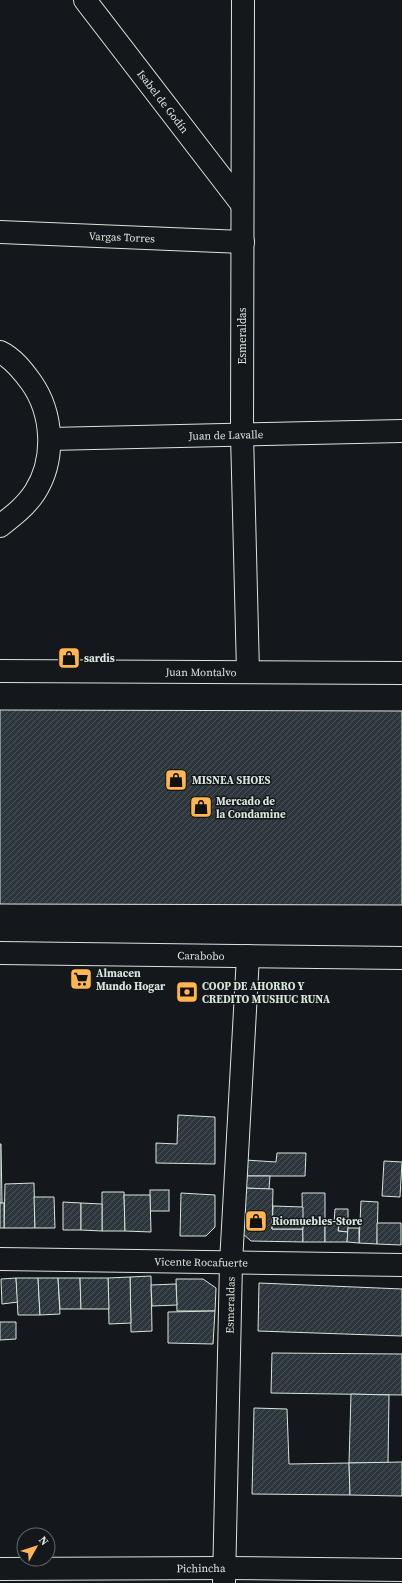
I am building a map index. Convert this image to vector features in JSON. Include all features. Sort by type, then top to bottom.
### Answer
[{"type":"street","name":"Isabel de Godín","points":[[85,0],[242,203]]},
{"type":"street","name":"Esmeraldas","points":[[243,0],[242,434],[248,672]]},
{"type":"street","name":"Vargas Torres","points":[[0,232],[243,242]]},
{"type":"street","points":[[0,352],[22,370],[37,390],[47,414],[50,439],[46,466],[36,492],[18,513],[0,526]]},
{"type":"street","name":"Juan de Lavalle","points":[[50,439],[402,431]]},
{"type":"street","name":"Juan Montalvo","points":[[0,671],[402,673]]},
{"type":"street","name":"Carabobo","points":[[0,953],[402,958]]},
{"type":"street","name":"Esmeraldas","points":[[224,1576],[231,1263],[248,956]]},
{"type":"street","name":"Vicente Rocafuerte","points":[[0,1259],[402,1265]]},
{"type":"street","name":"Pichincha","points":[[0,1569],[224,1576],[402,1570]]},
{"type":"building","name":"Mercado de la Condamine","points":[[0,710],[402,711],[402,905],[0,904]]},
{"type":"building","points":[[178,1115],[215,1117],[215,1164],[156,1163],[156,1143],[177,1144]]},
{"type":"building","points":[[1,1144],[2,1203],[0,1203]]},
{"type":"building","points":[[277,1153],[306,1153],[305,1176],[244,1176],[245,1160],[276,1162]]},
{"type":"building","points":[[384,1161],[402,1162],[400,1197],[382,1196]]},
{"type":"building","points":[[244,1176],[270,1176],[269,1189],[243,1188]]},
{"type":"building","points":[[34,1183],[35,1228],[4,1228],[5,1184]]},
{"type":"building","points":[[243,1188],[273,1189],[272,1229],[303,1229],[303,1242],[251,1241],[242,1233]]},
{"type":"building","points":[[150,1190],[169,1190],[169,1211],[150,1211]]},
{"type":"building","points":[[102,1192],[124,1192],[125,1231],[102,1231]]},
{"type":"building","points":[[181,1193],[215,1195],[215,1227],[206,1236],[180,1236]]},
{"type":"building","points":[[302,1193],[325,1193],[325,1242],[303,1242]]},
{"type":"building","points":[[124,1195],[150,1195],[151,1232],[125,1231]]},
{"type":"building","points":[[34,1197],[54,1197],[55,1228],[35,1228]]},
{"type":"building","points":[[361,1201],[378,1202],[377,1244],[359,1243]]},
{"type":"building","points":[[63,1202],[81,1203],[81,1230],[63,1230]]},
{"type":"building","points":[[0,1203],[4,1203],[4,1228],[0,1228]]},
{"type":"building","points":[[81,1203],[102,1204],[102,1231],[81,1230]]},
{"type":"building","points":[[273,1206],[303,1207],[303,1229],[272,1229]]},
{"type":"building","points":[[335,1209],[348,1209],[348,1232],[338,1231],[339,1223],[334,1223]]},
{"type":"building","points":[[325,1223],[339,1223],[338,1231],[348,1232],[347,1242],[325,1242]]},
{"type":"building","points":[[377,1223],[401,1223],[401,1245],[377,1244]]},
{"type":"building","points":[[348,1228],[359,1228],[359,1243],[347,1242]]},
{"type":"building","points":[[151,1276],[152,1331],[131,1332],[130,1277]]},
{"type":"building","points":[[130,1277],[131,1323],[109,1324],[108,1278]]},
{"type":"building","points":[[16,1278],[18,1302],[2,1304],[1,1279]]},
{"type":"building","points":[[16,1278],[38,1278],[40,1315],[18,1315]]},
{"type":"building","points":[[38,1278],[58,1278],[60,1314],[40,1315]]},
{"type":"building","points":[[58,1278],[80,1278],[81,1309],[60,1309]]},
{"type":"building","points":[[80,1278],[108,1278],[109,1309],[81,1309]]},
{"type":"building","points":[[176,1279],[203,1279],[216,1288],[215,1311],[177,1311]]},
{"type":"building","points":[[259,1283],[402,1289],[402,1336],[258,1331]]},
{"type":"building","points":[[176,1284],[177,1305],[152,1306],[151,1285]]},
{"type":"building","points":[[215,1311],[213,1344],[168,1343],[168,1312]]},
{"type":"building","points":[[0,1322],[16,1322],[16,1339],[0,1340]]},
{"type":"building","points":[[272,1353],[402,1354],[402,1395],[271,1393]]},
{"type":"building","points":[[351,1394],[389,1395],[388,1463],[349,1463]]},
{"type":"building","points":[[254,1408],[287,1409],[289,1464],[349,1463],[350,1495],[252,1494]]},
{"type":"building","points":[[402,1462],[402,1496],[350,1495],[349,1463]]},
{"type":"place","name":"sardis","points":[[69,658]]},
{"type":"place","name":"MISNEA SHOES","points":[[176,780]]},
{"type":"place","name":"Mercado de la Condamine","points":[[201,807]]},
{"type":"place","name":"Almacen Mundo Hogar","points":[[81,979]]},
{"type":"place","name":"COOP DE AHORRO Y CREDITO MUSHUC RUNA","points":[[187,992]]},
{"type":"place","name":"Riomuebles-Store","points":[[256,1221]]}]
